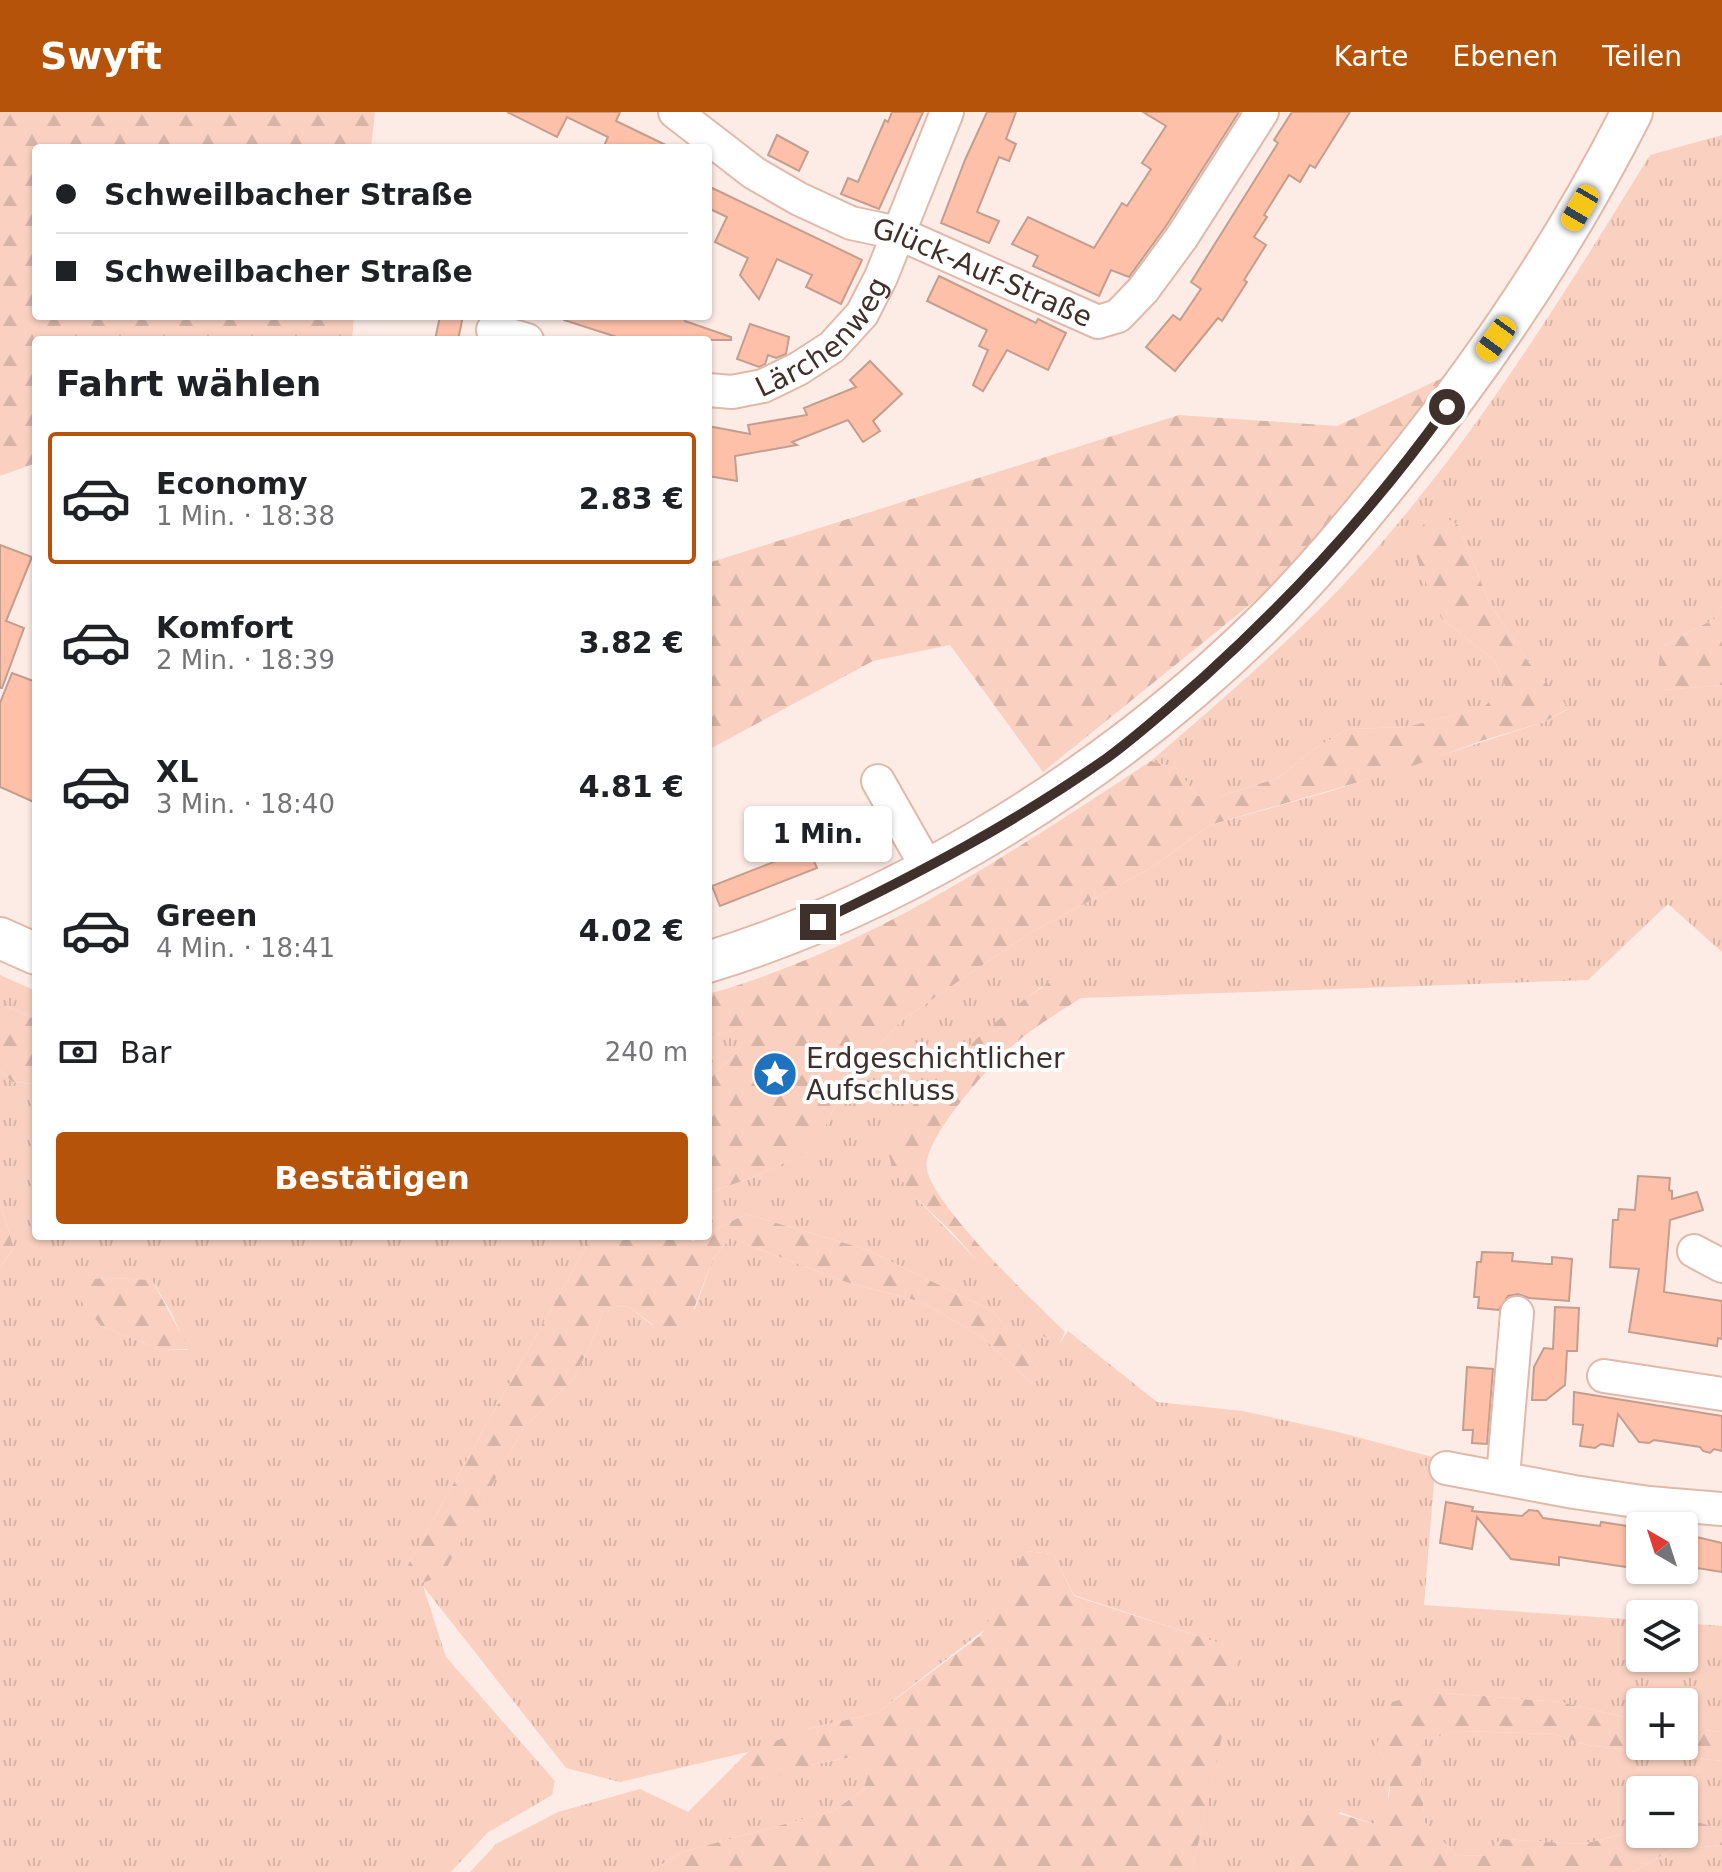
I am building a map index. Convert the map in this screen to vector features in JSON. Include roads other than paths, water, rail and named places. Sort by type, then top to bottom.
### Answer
[{"type":"main road","points":[[712,961],[818,922],[928,869],[1020,815],[1108,757],[1176,702],[1262,625],[1355,525],[1431,430],[1512,316],[1589,192],[1632,112]]},
{"type":"main road","points":[[0,938],[32,952]]},
{"type":"street","name":"Glück-Auf-Straße","points":[[675,112],[754,173],[799,199],[851,223],[898,233],[1098,322],[1118,316],[1143,290],[1182,237],[1262,112]]},
{"type":"street","name":"Lärchenweg","points":[[712,390],[732,392],[763,386],[798,369],[832,347],[862,314],[881,277],[947,112]]},
{"type":"street","points":[[493,329],[515,336]]},
{"type":"street","points":[[878,781],[928,869]]},
{"type":"street","points":[[1694,1251],[1722,1266]]},
{"type":"street","points":[[1503,1477],[1517,1313]]},
{"type":"street","points":[[1604,1376],[1722,1394]]},
{"type":"street","points":[[1446,1468],[1604,1496],[1722,1509]]},
{"type":"place","name":"Erdgeschichtlicher Aufschluss","points":[[775,1074]]}]
